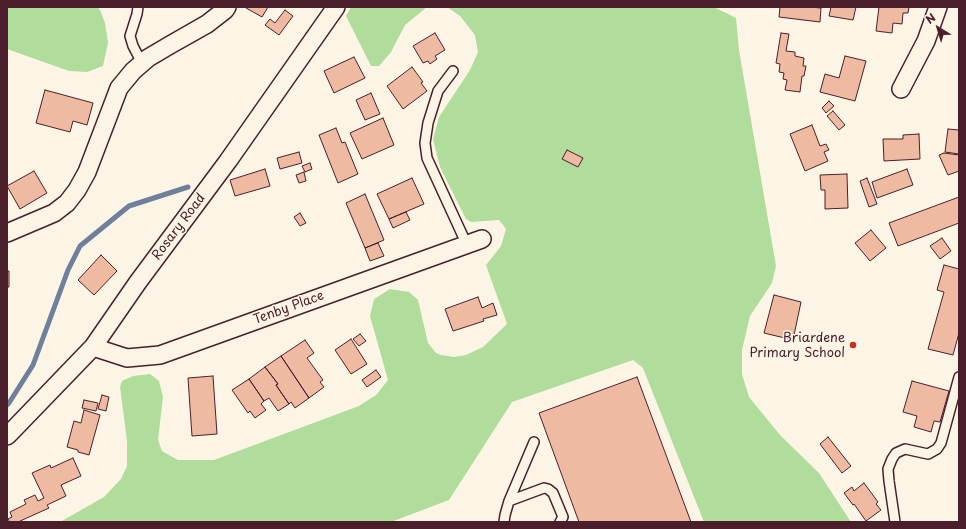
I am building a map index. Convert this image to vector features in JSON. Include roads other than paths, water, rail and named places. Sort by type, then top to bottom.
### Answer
[{"type":"street","points":[[7,233],[54,213],[67,203],[77,190],[87,172],[119,88],[133,71],[148,58],[170,44],[207,24],[227,7]]},
{"type":"street","name":"Rosary Road","points":[[7,436],[94,347],[138,282],[228,161],[336,7]]},
{"type":"street","points":[[901,89],[926,42],[938,7]]},
{"type":"street","name":"Tenby Place","points":[[94,347],[127,358],[160,355],[475,242]]},
{"type":"lane","points":[[138,7],[130,36],[133,46],[142,63]]},
{"type":"lane","points":[[453,71],[438,91],[428,123],[425,143],[427,158],[475,242]]},
{"type":"lane","points":[[895,522],[888,469],[892,459],[896,453],[905,449],[928,454],[937,449],[941,443],[959,377]]},
{"type":"lane","points":[[504,522],[509,502],[534,442]]},
{"type":"lane","points":[[509,502],[544,488],[548,489],[553,493],[563,516],[560,522]]},
{"type":"waterway","points":[[7,405],[33,365],[68,270],[80,246],[129,206],[188,187]]},
{"type":"place","name":"Briardene Primary School","points":[[853,345]]}]
